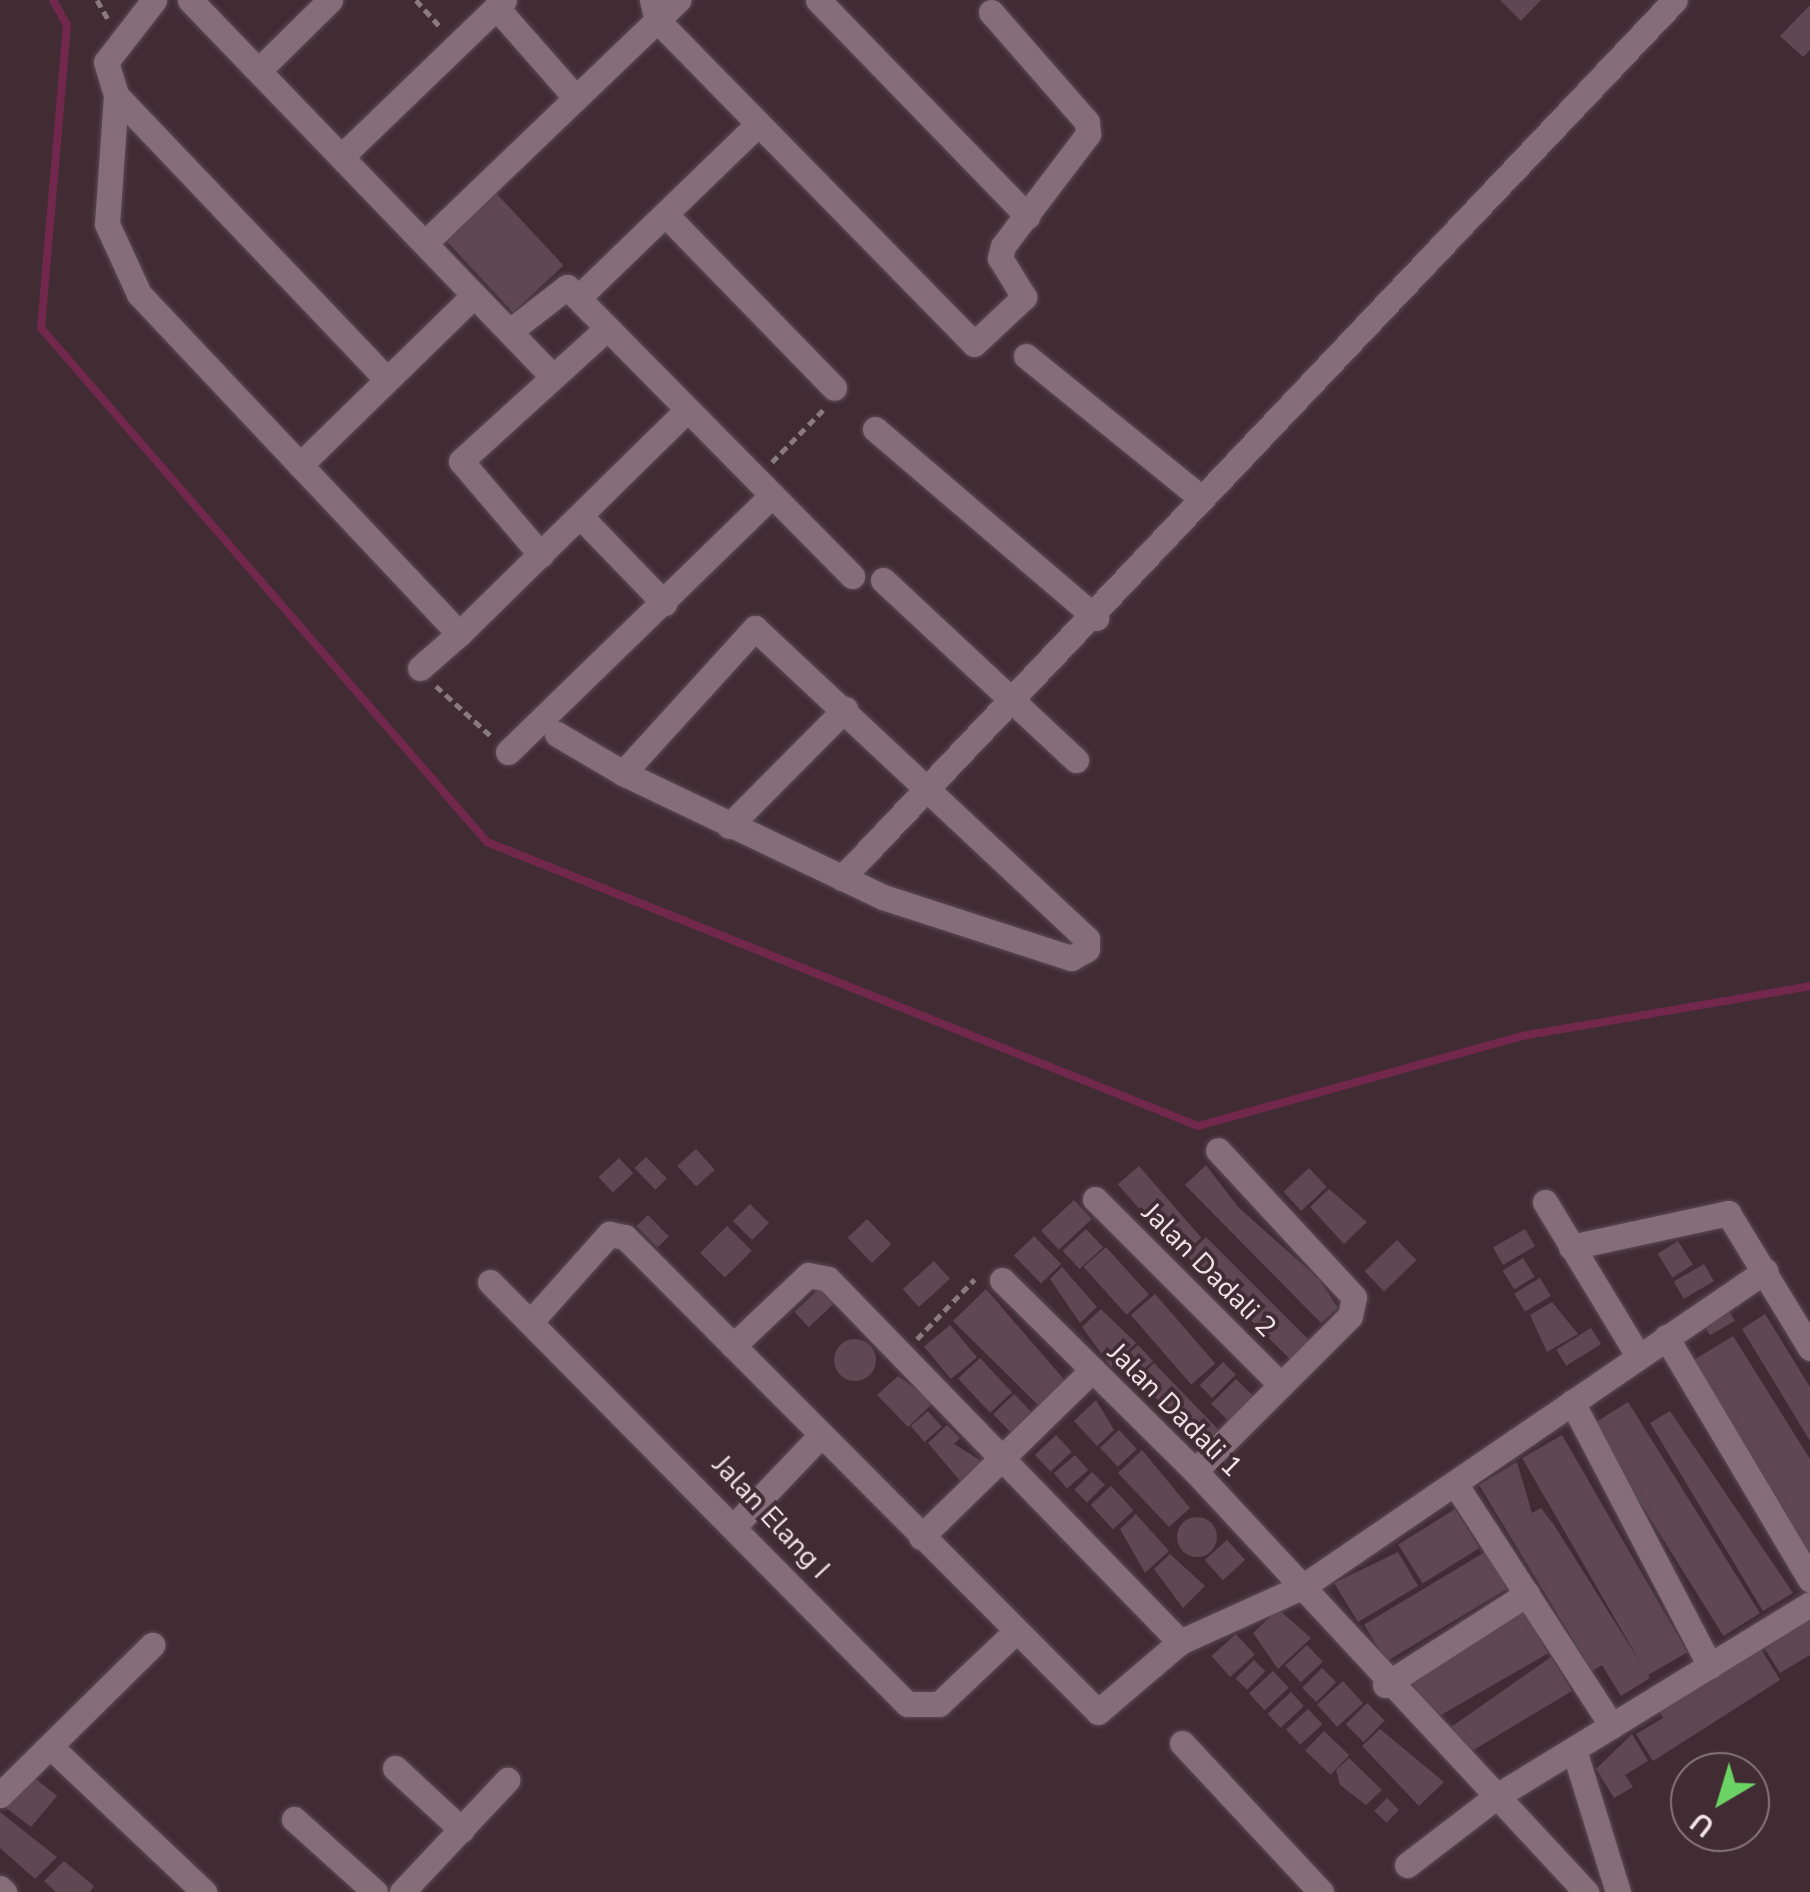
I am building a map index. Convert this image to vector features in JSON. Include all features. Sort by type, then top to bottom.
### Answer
[{"type":"street","points":[[154,0],[106,62],[116,95],[106,224],[124,266],[300,465],[459,634]]},
{"type":"street","points":[[190,0],[428,240],[474,295],[553,377]]},
{"type":"street","points":[[259,70],[330,0]]},
{"type":"street","points":[[428,240],[575,97],[654,10],[678,0]]},
{"type":"street","points":[[818,0],[1027,216]]},
{"type":"street","points":[[842,878],[1016,704],[1096,618],[1199,496],[1676,0]]},
{"type":"street","points":[[344,154],[500,4],[575,97]]},
{"type":"street","points":[[654,10],[756,126],[974,344],[1024,297],[1000,258],[1084,143],[1087,122],[990,12]]},
{"type":"street","points":[[116,95],[387,380]]},
{"type":"street","points":[[579,297],[756,126]]},
{"type":"street","points":[[666,215],[834,388]]},
{"type":"street","points":[[510,331],[556,290],[579,297],[685,412],[852,576]]},
{"type":"street","points":[[300,465],[474,295]]},
{"type":"street","points":[[541,555],[461,461],[606,328]]},
{"type":"street","points":[[1026,356],[1199,496]]},
{"type":"street","points":[[420,668],[581,518],[685,412]]},
{"type":"street","points":[[876,429],[1096,618]]},
{"type":"street","points":[[508,752],[664,603],[763,487]]},
{"type":"street","points":[[581,518],[664,603]]},
{"type":"street","points":[[883,580],[1076,760]]},
{"type":"street","points":[[557,734],[624,773],[842,878],[1052,952],[1084,955],[1087,939],[756,628],[624,773]]},
{"type":"street","points":[[729,826],[846,709]]},
{"type":"street","points":[[1195,1471],[1350,1316],[1354,1297],[1218,1150]]},
{"type":"street","name":"Jalan Dadali 2","points":[[1095,1199],[1281,1385]]},
{"type":"street","points":[[1545,1202],[1639,1357]]},
{"type":"street","points":[[1571,1246],[1728,1213],[1810,1348]]},
{"type":"street","points":[[534,1318],[618,1234],[733,1346],[1012,1634],[1098,1712],[1180,1642],[1302,1586],[1765,1272]]},
{"type":"street","points":[[733,1346],[816,1274],[905,1352],[1180,1642]]},
{"type":"street","name":"Jalan Dadali 1","points":[[1002,1280],[1195,1471],[1302,1586],[1385,1685],[1497,1796],[1586,1892]]},
{"type":"street","name":"Jalan Elang I","points":[[490,1282],[534,1318],[921,1710],[939,1704],[1012,1634]]},
{"type":"street","points":[[1666,1338],[1810,1580]]},
{"type":"street","points":[[920,1537],[1093,1369]]},
{"type":"street","points":[[1572,1402],[1710,1666]]},
{"type":"street","points":[[737,1523],[820,1436]]},
{"type":"street","points":[[1456,1485],[1612,1726]]},
{"type":"street","points":[[1385,1685],[1526,1594]]},
{"type":"street","points":[[1407,1866],[1497,1796],[1810,1604]]},
{"type":"street","points":[[5,1780],[54,1750],[152,1646]]},
{"type":"street","points":[[1182,1743],[1320,1892]]},
{"type":"street","points":[[54,1750],[204,1892]]},
{"type":"street","points":[[1574,1750],[1618,1892]]},
{"type":"street","points":[[395,1768],[462,1830]]},
{"type":"street","points":[[402,1892],[507,1780]]},
{"type":"street","points":[[294,1819],[375,1892]]},
{"type":"path","points":[[416,0],[456,45]]},
{"type":"path","points":[[763,487],[834,388]]},
{"type":"path","points":[[420,668],[508,752]]},
{"type":"path","points":[[905,1352],[978,1276],[1002,1280]]},
{"type":"building","points":[[1500,0],[1541,0],[1521,21]]},
{"type":"building","points":[[1810,5],[1810,50],[1803,57],[1780,36]]},
{"type":"building","points":[[496,193],[564,265],[513,312],[446,240]]},
{"type":"building","points":[[696,1149],[715,1170],[696,1187],[677,1166]]},
{"type":"building","points":[[646,1157],[667,1179],[655,1190],[634,1168]]},
{"type":"building","points":[[619,1158],[633,1173],[613,1192],[599,1177]]},
{"type":"building","points":[[1206,1165],[1238,1207],[1319,1279],[1338,1308],[1321,1323],[1185,1185]]},
{"type":"building","points":[[1139,1166],[1201,1238],[1180,1256],[1118,1184]]},
{"type":"building","points":[[1309,1168],[1327,1187],[1301,1211],[1283,1192]]},
{"type":"building","points":[[1329,1189],[1367,1222],[1344,1244],[1310,1207]]},
{"type":"building","points":[[1074,1200],[1092,1219],[1059,1250],[1041,1231]]},
{"type":"building","points":[[750,1204],[769,1223],[752,1240],[733,1221]]},
{"type":"building","points":[[648,1215],[669,1237],[657,1248],[636,1226]]},
{"type":"building","points":[[867,1219],[891,1244],[872,1263],[848,1238]]},
{"type":"building","points":[[727,1226],[752,1251],[725,1278],[700,1253]]},
{"type":"building","points":[[1086,1229],[1103,1247],[1080,1269],[1063,1251]]},
{"type":"building","points":[[1525,1229],[1535,1246],[1503,1265],[1493,1248]]},
{"type":"building","points":[[1034,1236],[1061,1264],[1041,1284],[1014,1255]]},
{"type":"building","points":[[1206,1237],[1311,1342],[1292,1361],[1187,1256]]},
{"type":"building","points":[[1397,1240],[1416,1260],[1384,1291],[1365,1271]]},
{"type":"building","points":[[1678,1241],[1693,1265],[1672,1277],[1658,1254]]},
{"type":"building","points":[[1106,1247],[1149,1295],[1127,1315],[1084,1267]]},
{"type":"building","points":[[1523,1258],[1535,1277],[1514,1289],[1503,1271]]},
{"type":"building","points":[[934,1261],[950,1279],[919,1307],[903,1289]]},
{"type":"building","points":[[1704,1264],[1714,1281],[1684,1299],[1674,1282]]},
{"type":"building","points":[[1062,1267],[1097,1307],[1080,1323],[1050,1279]]},
{"type":"building","points":[[1540,1278],[1551,1296],[1525,1311],[1514,1293]]},
{"type":"building","points":[[820,1288],[834,1303],[809,1327],[794,1312]]},
{"type":"building","points":[[986,1289],[1067,1383],[1041,1408],[953,1321]]},
{"type":"building","points":[[1155,1294],[1215,1363],[1191,1384],[1131,1315]]},
{"type":"building","points":[[1552,1302],[1578,1334],[1547,1352],[1530,1315]]},
{"type":"building","points":[[1727,1307],[1735,1321],[1710,1335],[1702,1322]]},
{"type":"building","points":[[1101,1309],[1136,1343],[1111,1367],[1082,1327]]},
{"type":"building","points":[[1765,1314],[1810,1387],[1810,1441],[1742,1329]]},
{"type":"building","points":[[950,1325],[977,1357],[951,1379],[924,1347]]},
{"type":"building","points":[[1591,1328],[1601,1344],[1566,1366],[1556,1350]]},
{"type":"building","points":[[1733,1336],[1810,1459],[1810,1567],[1687,1364]]},
{"type":"building","points":[[855,1339],[870,1345],[876,1360],[870,1375],[855,1381],[840,1375],[834,1360],[840,1345]]},
{"type":"building","points":[[1138,1345],[1153,1361],[1132,1381],[1117,1365]]},
{"type":"building","points":[[980,1358],[1012,1392],[990,1413],[958,1378]]},
{"type":"building","points":[[1223,1362],[1236,1375],[1212,1398],[1200,1385]]},
{"type":"building","points":[[1154,1363],[1223,1434],[1206,1450],[1137,1379]]},
{"type":"building","points":[[898,1376],[934,1402],[908,1427],[877,1395]]},
{"type":"building","points":[[1236,1379],[1257,1400],[1232,1425],[1211,1404]]},
{"type":"building","points":[[1014,1394],[1034,1415],[1013,1435],[993,1414]]},
{"type":"building","points":[[1096,1400],[1114,1430],[1097,1446],[1074,1421]]},
{"type":"building","points":[[1628,1402],[1760,1613],[1723,1636],[1592,1425]]},
{"type":"building","points":[[928,1411],[942,1427],[924,1442],[911,1426]]},
{"type":"building","points":[[1670,1411],[1793,1593],[1763,1611],[1650,1423]]},
{"type":"building","points":[[947,1425],[960,1438],[954,1444],[983,1462],[961,1482],[928,1443]]},
{"type":"building","points":[[1119,1430],[1137,1449],[1118,1467],[1100,1448]]},
{"type":"building","points":[[1056,1435],[1072,1452],[1050,1472],[1035,1455]]},
{"type":"building","points":[[1562,1435],[1688,1652],[1648,1675],[1522,1458]]},
{"type":"building","points":[[1142,1450],[1190,1508],[1169,1527],[1118,1473]]},
{"type":"building","points":[[1075,1455],[1088,1470],[1067,1488],[1054,1473]]},
{"type":"building","points":[[1517,1462],[1532,1513],[1541,1508],[1554,1525],[1650,1678],[1621,1696],[1602,1665],[1592,1671],[1479,1485]]},
{"type":"building","points":[[1092,1472],[1105,1485],[1087,1502],[1074,1490]]},
{"type":"building","points":[[1111,1486],[1134,1510],[1113,1529],[1091,1505]]},
{"type":"building","points":[[1455,1509],[1479,1548],[1423,1584],[1398,1545]]},
{"type":"building","points":[[1136,1514],[1169,1551],[1145,1573],[1120,1529]]},
{"type":"building","points":[[1197,1517],[1211,1523],[1217,1537],[1211,1551],[1197,1557],[1183,1551],[1177,1537],[1183,1523]]},
{"type":"building","points":[[1227,1540],[1245,1560],[1223,1580],[1205,1560]]},
{"type":"building","points":[[1398,1552],[1418,1586],[1358,1622],[1334,1583]]},
{"type":"building","points":[[1485,1552],[1507,1589],[1386,1661],[1364,1625]]},
{"type":"building","points":[[1170,1554],[1205,1586],[1183,1608],[1154,1569]]},
{"type":"building","points":[[1278,1609],[1311,1638],[1278,1669],[1253,1633]]},
{"type":"building","points":[[1523,1610],[1548,1653],[1434,1719],[1409,1676]]},
{"type":"building","points":[[1810,1613],[1810,1655],[1780,1673],[1765,1649]]},
{"type":"building","points":[[1236,1634],[1255,1655],[1230,1677],[1211,1656]]},
{"type":"building","points":[[1307,1645],[1323,1662],[1301,1682],[1285,1665]]},
{"type":"building","points":[[1759,1646],[1780,1680],[1653,1761],[1636,1734],[1663,1718],[1657,1707]]},
{"type":"building","points":[[1551,1657],[1572,1691],[1467,1754],[1451,1727]]},
{"type":"building","points":[[1254,1660],[1265,1671],[1247,1690],[1236,1678]]},
{"type":"building","points":[[1322,1668],[1336,1682],[1316,1702],[1302,1688]]},
{"type":"building","points":[[1273,1671],[1289,1688],[1265,1710],[1249,1694]]},
{"type":"building","points":[[1343,1681],[1363,1703],[1337,1727],[1317,1704]]},
{"type":"building","points":[[1291,1692],[1304,1706],[1281,1728],[1268,1714]]},
{"type":"building","points":[[1367,1703],[1385,1721],[1363,1742],[1346,1724]]},
{"type":"building","points":[[1308,1709],[1322,1724],[1300,1745],[1286,1729]]},
{"type":"building","points":[[1380,1729],[1444,1782],[1419,1806],[1362,1746]]},
{"type":"building","points":[[1324,1731],[1349,1755],[1330,1775],[1305,1750]]},
{"type":"building","points":[[1632,1734],[1648,1761],[1625,1775],[1633,1787],[1614,1798],[1596,1769]]},
{"type":"building","points":[[1349,1758],[1382,1790],[1366,1805],[1340,1785],[1336,1770]]},
{"type":"building","points":[[31,1775],[57,1796],[31,1827],[1,1804]]},
{"type":"building","points":[[1387,1798],[1399,1810],[1386,1823],[1374,1811]]},
{"type":"building","points":[[0,1812],[57,1857],[35,1879],[0,1848]]},
{"type":"building","points":[[64,1861],[94,1886],[90,1892],[56,1892],[44,1881]]},
{"type":"waterway","points":[[53,0],[67,25],[41,328],[487,842],[1198,1126],[1522,1036],[1810,986]]}]
